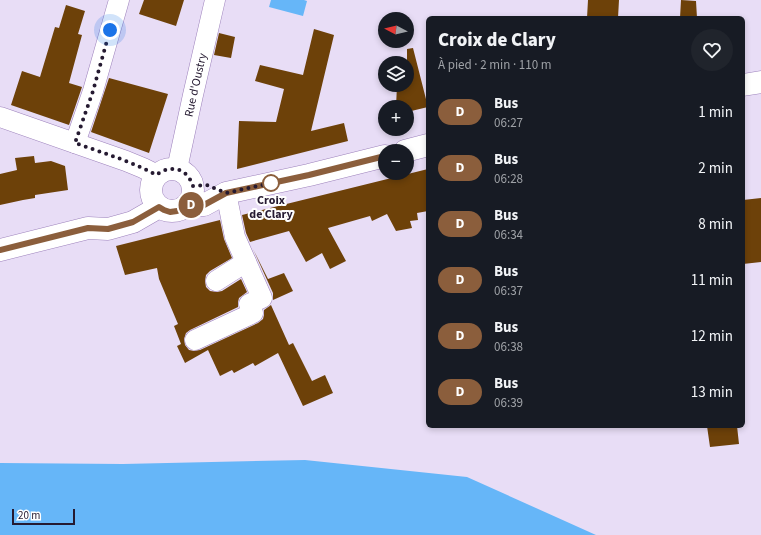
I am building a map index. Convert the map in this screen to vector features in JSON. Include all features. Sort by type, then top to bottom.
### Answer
[{"type":"street","points":[[75,143],[93,91],[119,0]]},
{"type":"street","name":"Rue d'Oustry","points":[[177,169],[215,0]]},
{"type":"street","points":[[745,85],[761,82]]},
{"type":"street","points":[[0,117],[143,168],[155,193],[164,210],[170,212],[183,209],[190,195],[191,180],[188,175],[177,169],[166,169],[155,193],[133,222],[108,229],[88,228],[0,250]]},
{"type":"street","points":[[414,149],[426,146]]},
{"type":"street","points":[[190,195],[204,205],[226,193],[309,175],[378,158]]},
{"type":"street","points":[[195,340],[253,313],[249,304],[262,298],[235,237],[226,193]]},
{"type":"street","points":[[216,281],[246,262]]},
{"type":"water","points":[[271,0],[307,1],[303,16],[269,7]]},
{"type":"water","points":[[305,460],[467,477],[596,535],[0,535],[0,463],[123,464]]},
{"type":"building","points":[[144,0],[184,0],[176,26],[139,14]]},
{"type":"building","points":[[588,0],[619,0],[618,16],[587,16]]},
{"type":"building","points":[[681,0],[696,1],[697,16],[680,16]]},
{"type":"building","points":[[66,5],[85,11],[78,34],[82,35],[69,83],[82,87],[69,125],[11,105],[22,71],[40,77],[55,27],[59,28]]},
{"type":"building","points":[[314,29],[334,35],[311,131],[344,123],[348,141],[237,169],[239,121],[276,122],[284,89],[255,81],[260,65],[303,75]]},
{"type":"building","points":[[219,33],[235,37],[231,58],[214,55]]},
{"type":"building","points":[[413,48],[426,99],[426,107],[414,110],[414,100],[396,100],[397,92],[414,92],[414,56],[407,56],[407,49]]},
{"type":"building","points":[[109,78],[168,94],[149,153],[91,132]]},
{"type":"building","points":[[34,156],[35,163],[51,161],[65,166],[68,190],[35,195],[35,198],[0,205],[0,174],[17,170],[15,158]]},
{"type":"building","points":[[426,169],[426,211],[417,213],[418,220],[410,221],[412,228],[396,231],[387,214],[372,221],[370,216],[328,228],[346,261],[330,269],[322,253],[306,262],[289,231],[250,242],[246,233],[242,215],[384,180],[414,180],[414,172]]},
{"type":"building","points":[[761,198],[761,262],[745,264],[745,200]]},
{"type":"building","points":[[220,220],[224,239],[232,258],[206,275],[206,287],[210,291],[222,291],[241,279],[247,292],[239,298],[238,307],[186,333],[184,339],[185,345],[189,350],[200,350],[258,323],[263,319],[264,310],[271,305],[289,345],[293,343],[312,381],[325,375],[333,393],[303,406],[278,353],[255,366],[253,363],[234,373],[232,370],[220,376],[208,350],[185,363],[177,346],[181,344],[174,326],[178,324],[159,279],[157,268],[125,275],[116,246]]},
{"type":"building","points":[[253,249],[268,279],[284,273],[293,291],[273,300],[273,293]]},
{"type":"building","points":[[707,428],[737,428],[739,444],[710,447]]},
{"type":"bus line","name":"D","points":[[0,250],[88,228],[108,229],[133,222],[159,207],[170,212],[183,209],[188,205],[204,205],[226,193],[309,175],[378,158]]},
{"type":"place","name":"Croix de Clary","points":[[271,183]]},
{"type":"route","points":[[110,30],[93,91],[75,143],[126,161],[156,175],[166,169],[177,169],[188,175],[193,186],[207,185],[226,193],[271,183]]}]
